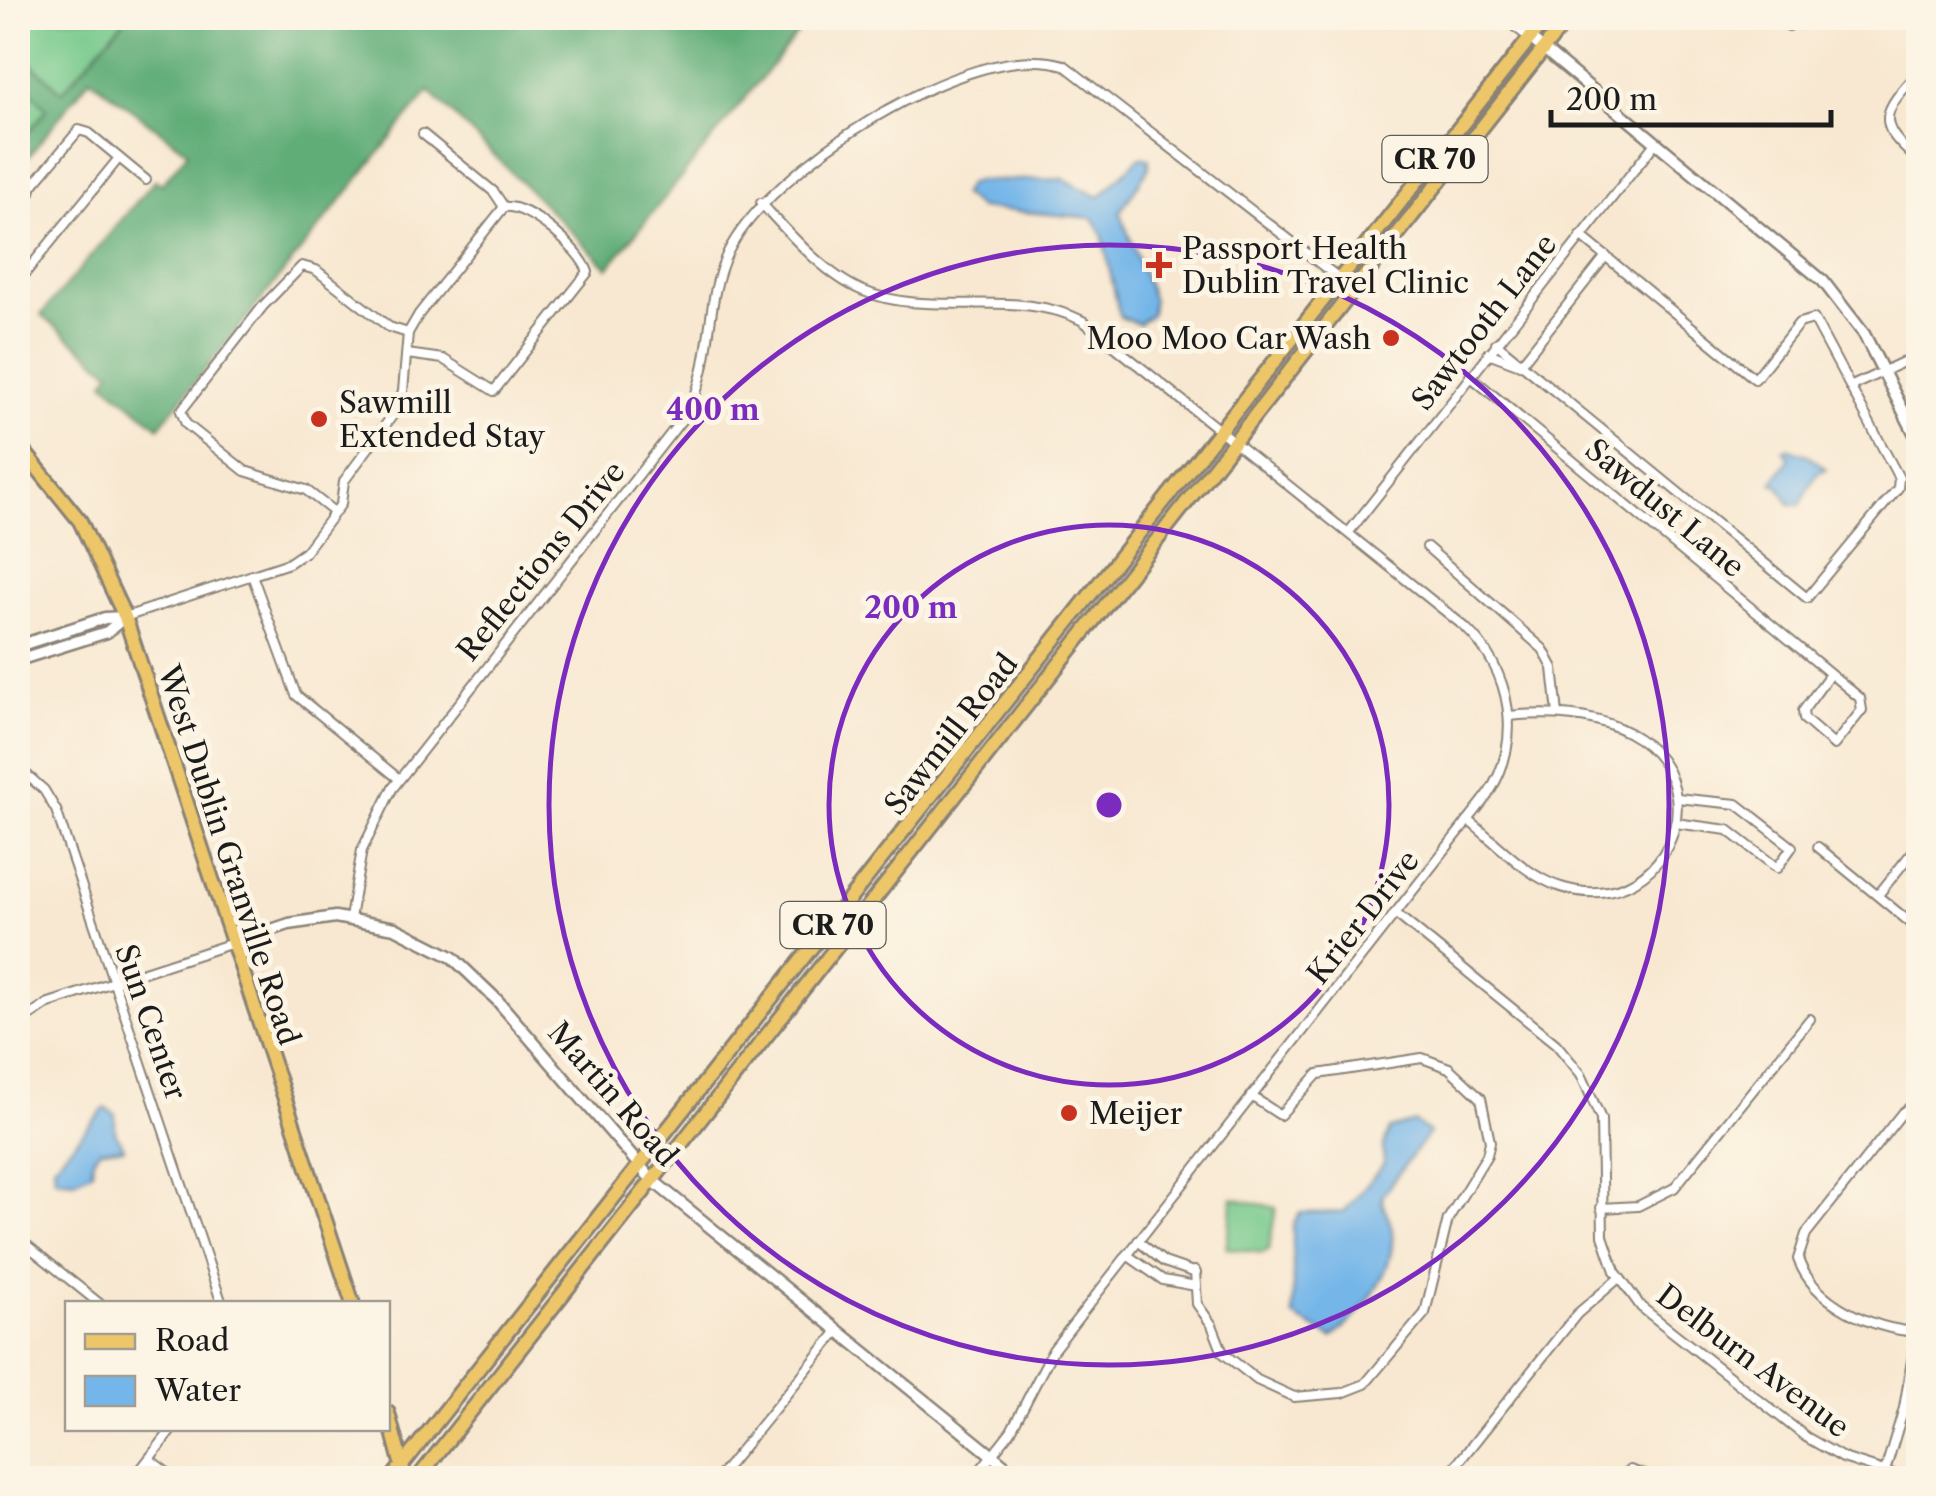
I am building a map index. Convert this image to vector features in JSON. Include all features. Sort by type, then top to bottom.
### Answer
[{"type":"main road","name":"Sawmill Road","points":[[392,1478],[1546,18]]},
{"type":"main road","name":"Sawmill Road","points":[[418,1478],[1568,18]]},
{"type":"main road","name":"West Dublin Granville Road","points":[[18,444],[80,521],[125,617],[351,1301]]},
{"type":"main road","points":[[390,1419],[405,1478]]},
{"type":"main road","points":[[404,1464],[418,1478]]},
{"type":"street","points":[[1503,18],[1823,281],[1856,321],[1918,440]]},
{"type":"street","points":[[1778,18],[1789,26]]},
{"type":"street","name":"Reflections Drive","points":[[350,918],[366,839],[399,779],[678,428],[705,372],[723,264],[761,204],[811,164],[933,84],[972,70],[1051,62],[1071,68],[1340,279]]},
{"type":"street","points":[[1918,73],[1890,104],[1887,124],[1890,134],[1918,160]]},
{"type":"street","points":[[18,229],[32,186],[75,132],[89,133],[146,180]]},
{"type":"street","points":[[407,354],[443,360],[488,391],[500,388],[587,279],[582,260],[530,212],[504,207],[494,192],[424,134]]},
{"type":"street","name":"Sawtooth Lane","points":[[1349,532],[1656,142]]},
{"type":"street","points":[[18,282],[119,158]]},
{"type":"street","name":"Krier Drive","points":[[761,204],[834,273],[866,292],[893,299],[1038,307],[1072,316],[1222,429],[1477,639],[1499,673],[1509,716],[1500,773],[1468,820],[1044,1363],[1016,1424],[974,1478]]},
{"type":"street","points":[[18,646],[105,618],[125,617],[300,557],[334,512],[348,474],[398,405],[408,333],[504,207]]},
{"type":"street","points":[[1496,343],[1808,598],[1899,482],[1814,319],[1799,323],[1756,379],[1581,236]]},
{"type":"street","points":[[1520,365],[1606,256]]},
{"type":"street","points":[[334,512],[306,490],[245,471],[186,424],[181,411],[295,271],[310,266],[389,328],[408,333]]},
{"type":"street","points":[[1488,353],[1520,365]]},
{"type":"street","points":[[1852,386],[1918,355]]},
{"type":"street","name":"Sawdust Lane","points":[[1470,376],[1830,674],[1862,704],[1862,710],[1834,745],[1804,719],[1802,710],[1830,674]]},
{"type":"street","points":[[1428,547],[1543,649],[1553,668],[1558,714]]},
{"type":"street","points":[[252,576],[296,695],[399,779]]},
{"type":"street","points":[[18,660],[107,632],[125,617]]},
{"type":"street","points":[[1468,820],[1556,886],[1598,893],[1624,888],[1644,875],[1668,846],[1676,823],[1677,798],[1668,768],[1640,737],[1583,714],[1509,716]]},
{"type":"street","name":"Sun Center","points":[[18,767],[44,790],[56,810],[221,1301]]},
{"type":"street","points":[[1676,823],[1728,830],[1777,868],[1792,847],[1737,804],[1677,798]]},
{"type":"street","points":[[1878,895],[1918,845]]},
{"type":"street","points":[[1818,846],[1918,929]]},
{"type":"street","name":"Delburn Avenue","points":[[1395,913],[1556,1044],[1581,1074],[1601,1120],[1604,1236],[1620,1278],[1660,1323],[1806,1437],[1843,1458],[1906,1478]]},
{"type":"street","name":"Martin Road","points":[[230,944],[311,918],[350,918],[414,936],[466,967],[652,1180],[1020,1478]]},
{"type":"street","points":[[18,1024],[41,1006],[230,944]]},
{"type":"street","points":[[1601,1208],[1638,1206],[1674,1188],[1810,1020]]},
{"type":"street","points":[[1138,1241],[1164,1262],[1196,1272],[1197,1304],[1212,1324],[1223,1353],[1258,1380],[1294,1397],[1342,1394],[1365,1384],[1420,1321],[1430,1298],[1448,1219],[1481,1168],[1490,1142],[1476,1090],[1449,1068],[1422,1058],[1318,1074],[1280,1115],[1251,1096]]},
{"type":"street","points":[[1885,1471],[1904,1408],[1918,1328],[1878,1326],[1852,1314],[1810,1280],[1798,1259],[1806,1234],[1902,1112],[1918,1101]]},
{"type":"street","points":[[18,1238],[96,1301]]},
{"type":"street","points":[[1127,1255],[1163,1280],[1196,1286]]},
{"type":"street","points":[[1446,1478],[1577,1314],[1620,1278]]},
{"type":"street","points":[[718,1478],[838,1331]]},
{"type":"street","points":[[134,1478],[171,1431]]},
{"type":"street","points":[[149,1459],[174,1478]]},
{"type":"street","points":[[1614,1478],[1630,1470],[1654,1478]]},
{"type":"green space","points":[[18,18],[126,18],[62,93],[18,51]]},
{"type":"green space","points":[[126,18],[810,18],[608,268],[429,91],[159,427],[104,382],[111,372],[41,315],[155,180],[162,184],[188,152],[90,78],[18,170],[18,145],[47,109],[18,78],[18,51],[62,92]]},
{"type":"green space","points":[[18,78],[48,109],[18,145]]},
{"type":"green space","points":[[1233,1198],[1276,1208],[1269,1249],[1263,1253],[1226,1248]]},
{"type":"water","points":[[1140,157],[1149,159],[1149,168],[1120,212],[1153,300],[1151,314],[1139,324],[1120,317],[1102,234],[1093,218],[979,208],[962,195],[968,184],[976,181],[1064,179],[1099,197]]},
{"type":"water","points":[[1783,450],[1808,455],[1827,469],[1817,473],[1800,505],[1790,504],[1778,485],[1772,483],[1790,458]]},
{"type":"water","points":[[105,1108],[115,1114],[115,1132],[124,1148],[100,1149],[93,1158],[92,1171],[75,1180],[55,1178],[54,1165]]},
{"type":"water","points":[[1414,1122],[1429,1133],[1383,1194],[1392,1231],[1388,1262],[1365,1305],[1332,1338],[1293,1316],[1293,1224],[1300,1213],[1344,1212],[1384,1164],[1383,1147],[1390,1129]]},
{"type":"place","name":"Passport Health Dublin Travel Clinic","points":[[1159,265]]},
{"type":"place","name":"Moo Moo Car Wash","points":[[1391,338]]},
{"type":"place","name":"Sawmill Extended Stay","points":[[319,419]]},
{"type":"place","name":"Meijer","points":[[1069,1113]]}]
